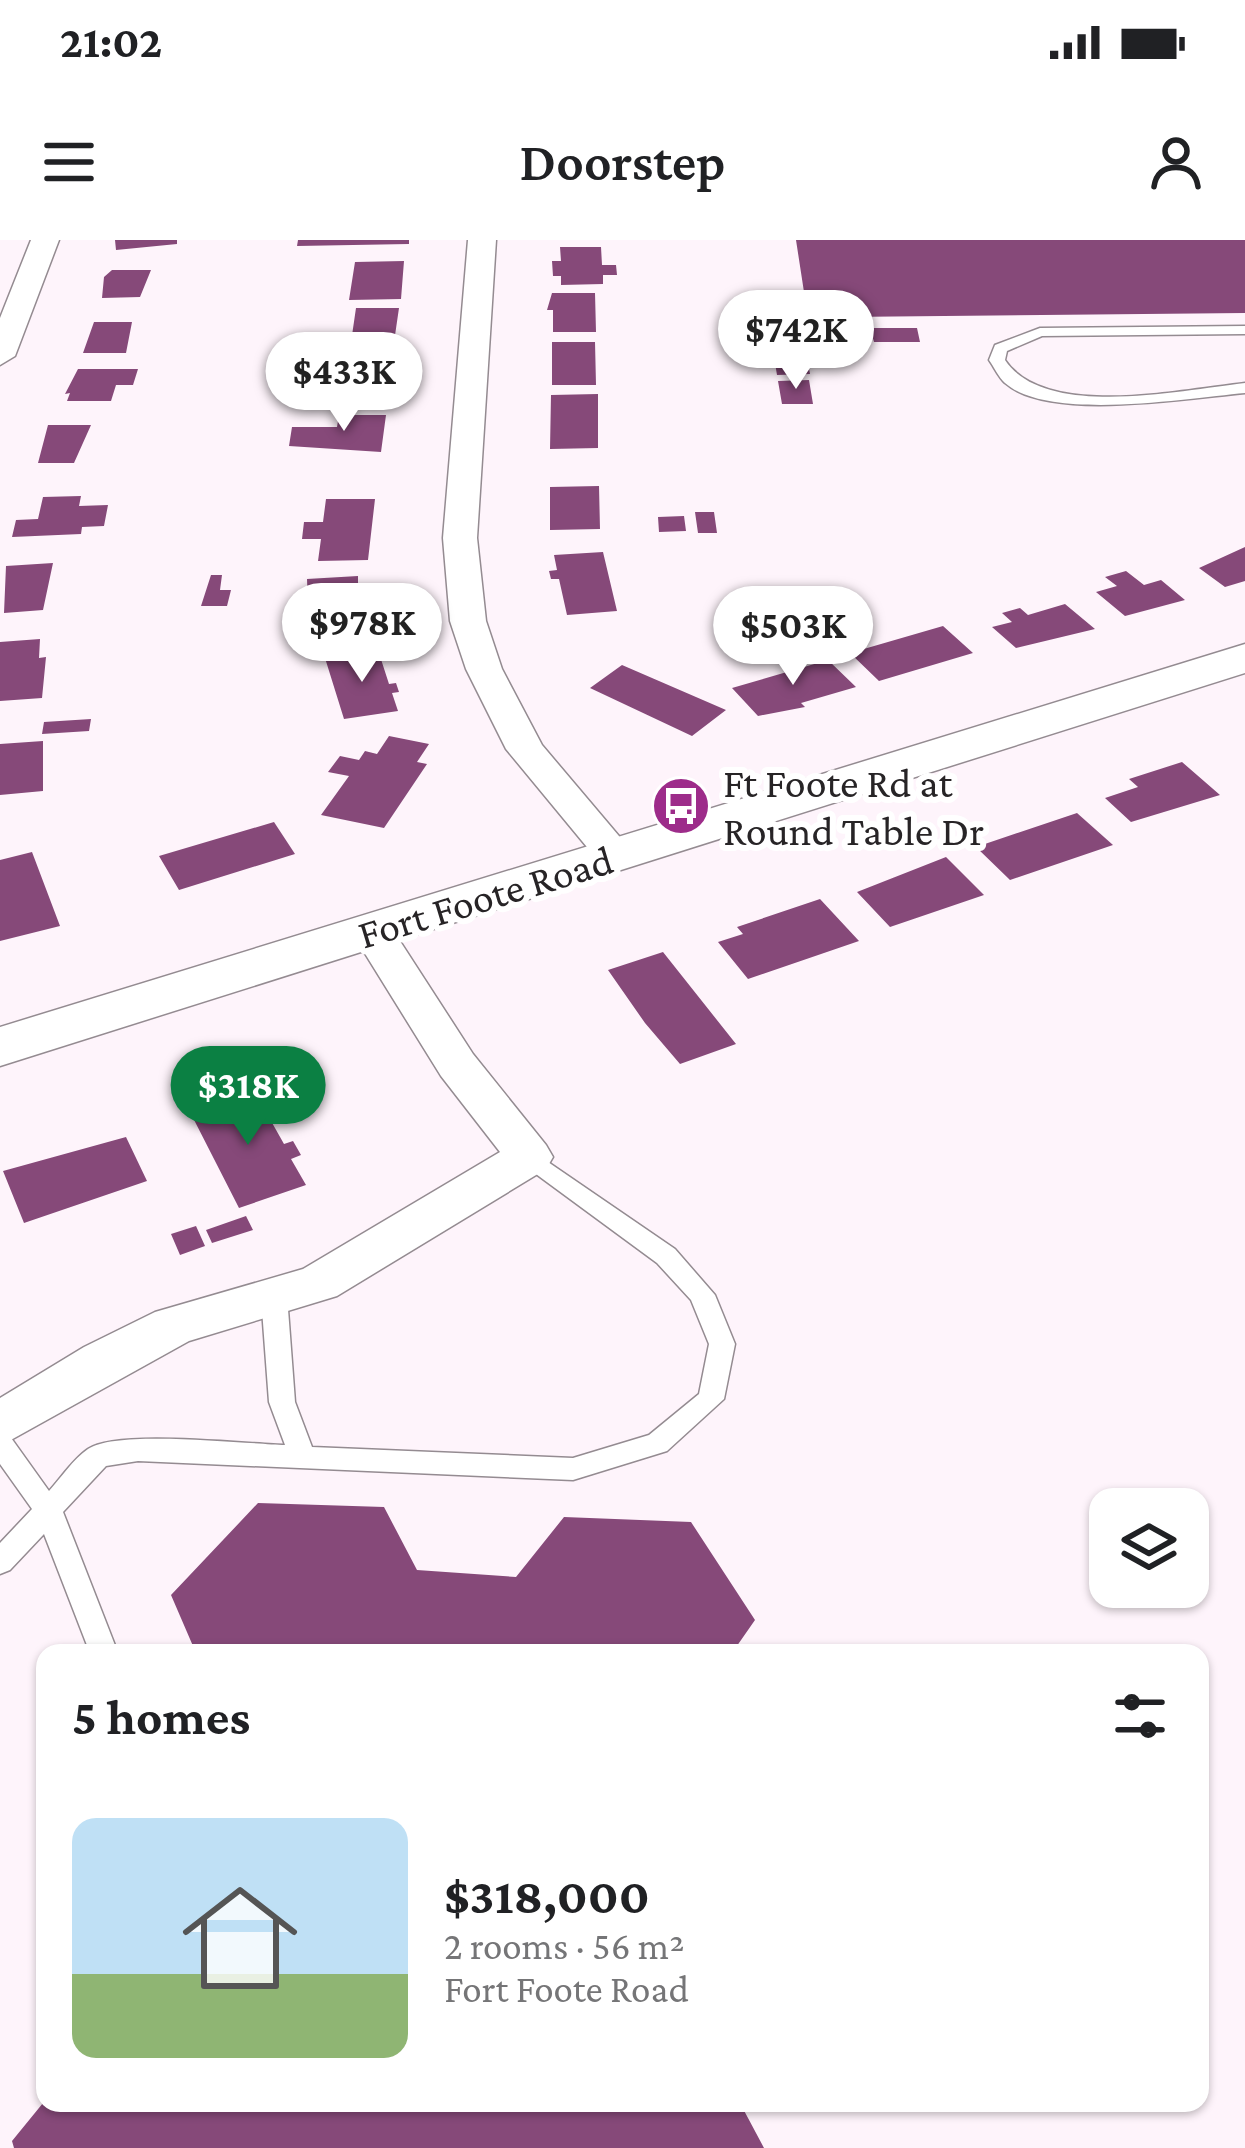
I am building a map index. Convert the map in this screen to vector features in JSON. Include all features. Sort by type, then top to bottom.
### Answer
[{"type":"street","points":[[0,356],[45,240]]},
{"type":"street","points":[[482,240],[460,538],[468,621],[484,669],[525,749],[615,855]]},
{"type":"street","name":"Fort Foote Road","points":[[0,1047],[1245,658]]},
{"type":"street","points":[[0,1425],[102,1361],[173,1326],[319,1283],[529,1157],[457,1065],[372,931]]},
{"type":"lane","points":[[1245,331],[1040,332],[1012,340],[1000,348],[997,360],[1010,382],[1045,397],[1103,400],[1245,388]]},
{"type":"lane","points":[[0,1562],[98,1456],[138,1450],[573,1469],[658,1443],[711,1400],[722,1344],[702,1295],[666,1256],[529,1157]]},
{"type":"lane","points":[[274,1296],[282,1402],[302,1456]]},
{"type":"lane","points":[[0,1443],[49,1512],[100,1644]]},
{"type":"building","points":[[115,240],[177,240],[177,244],[116,250]]},
{"type":"building","points":[[298,240],[409,240],[409,244],[297,246]]},
{"type":"building","points":[[796,240],[1245,240],[1245,313],[844,317],[839,291],[804,292]]},
{"type":"building","points":[[560,247],[601,247],[602,265],[616,265],[617,275],[603,275],[603,284],[561,285],[561,276],[553,276],[552,261],[561,261]]},
{"type":"building","points":[[404,261],[401,299],[349,300],[355,262]]},
{"type":"building","points":[[112,270],[151,270],[140,297],[102,298],[104,277]]},
{"type":"building","points":[[552,293],[595,293],[596,332],[553,332],[553,310],[547,310]]},
{"type":"building","points":[[356,308],[399,308],[393,349],[350,349]]},
{"type":"building","points":[[94,322],[132,322],[126,353],[83,353]]},
{"type":"building","points":[[809,328],[862,328],[866,343],[812,343]]},
{"type":"building","points":[[870,328],[917,328],[920,342],[874,342]]},
{"type":"building","points":[[552,342],[595,342],[596,385],[552,385]]},
{"type":"building","points":[[773,351],[806,351],[810,374],[777,375]]},
{"type":"building","points":[[350,359],[391,359],[388,382],[396,382],[386,402],[343,403]]},
{"type":"building","points":[[78,369],[138,369],[133,385],[116,385],[111,401],[67,401],[70,393],[65,394]]},
{"type":"building","points":[[809,380],[813,404],[782,404],[778,381]]},
{"type":"building","points":[[598,394],[598,448],[550,449],[551,395]]},
{"type":"building","points":[[339,415],[386,415],[381,452],[289,446],[292,427],[337,427]]},
{"type":"building","points":[[48,425],[91,425],[74,463],[38,463]]},
{"type":"building","points":[[599,486],[600,529],[550,530],[550,487]]},
{"type":"building","points":[[81,496],[79,506],[108,505],[104,526],[82,527],[81,534],[12,537],[16,520],[38,519],[43,497]]},
{"type":"building","points":[[326,499],[375,499],[368,560],[318,561],[321,539],[302,539],[304,522],[323,522]]},
{"type":"building","points":[[695,512],[714,512],[717,533],[698,533]]},
{"type":"building","points":[[684,516],[686,531],[659,532],[658,517]]},
{"type":"building","points":[[1245,547],[1245,581],[1225,587],[1199,568]]},
{"type":"building","points":[[603,552],[617,611],[567,615],[559,579],[551,579],[549,571],[557,570],[554,555]]},
{"type":"building","points":[[53,563],[43,610],[4,613],[6,566]]},
{"type":"building","points":[[1126,571],[1144,585],[1161,580],[1185,600],[1125,616],[1096,592],[1117,586],[1105,577]]},
{"type":"building","points":[[211,575],[222,575],[220,590],[231,590],[227,606],[201,606]]},
{"type":"building","points":[[358,576],[358,589],[370,588],[371,610],[361,611],[363,633],[309,637],[307,579]]},
{"type":"building","points":[[1065,604],[1095,629],[1016,648],[992,627],[1012,622],[1002,613],[1020,608],[1028,615]]},
{"type":"building","points":[[943,626],[973,653],[879,681],[850,653]]},
{"type":"building","points":[[40,639],[39,658],[46,657],[42,698],[0,701],[0,642]]},
{"type":"building","points":[[378,650],[389,684],[396,683],[399,692],[392,693],[398,711],[344,719],[325,658]]},
{"type":"building","points":[[828,660],[856,687],[801,703],[805,707],[758,716],[732,688]]},
{"type":"building","points":[[622,665],[726,710],[692,736],[590,688]]},
{"type":"building","points":[[91,719],[89,731],[42,734],[44,722]]},
{"type":"building","points":[[389,736],[429,744],[417,762],[427,764],[384,828],[321,815],[349,776],[328,772],[340,756],[359,760],[365,751],[377,754]]},
{"type":"building","points":[[43,741],[43,791],[0,795],[0,744]]},
{"type":"building","points":[[1182,762],[1220,795],[1131,822],[1105,798],[1138,787],[1129,779]]},
{"type":"building","points":[[1077,813],[1113,845],[1010,880],[976,847]]},
{"type":"building","points":[[274,822],[295,854],[179,890],[159,856]]},
{"type":"building","points":[[32,852],[60,926],[0,941],[0,860]]},
{"type":"building","points":[[946,857],[984,895],[890,927],[857,892]]},
{"type":"building","points":[[820,899],[859,941],[748,979],[718,942],[743,934],[737,927]]},
{"type":"building","points":[[663,952],[736,1044],[680,1064],[645,1023],[608,970]]},
{"type":"building","points":[[253,1089],[284,1144],[293,1141],[301,1155],[291,1159],[306,1185],[239,1208],[189,1110]]},
{"type":"building","points":[[126,1137],[147,1181],[24,1223],[3,1171]]},
{"type":"building","points":[[246,1216],[253,1230],[212,1243],[206,1230]]},
{"type":"building","points":[[196,1226],[205,1246],[180,1255],[171,1234]]},
{"type":"building","points":[[258,1503],[384,1507],[417,1570],[516,1577],[564,1517],[691,1522],[755,1620],[738,1644],[192,1644],[171,1595]]},
{"type":"building","points":[[36,2112],[745,2112],[764,2148],[14,2148],[12,2141]]},
{"type":"place","name":"Ft Foote Rd at Round Table Dr","points":[[681,806]]}]
